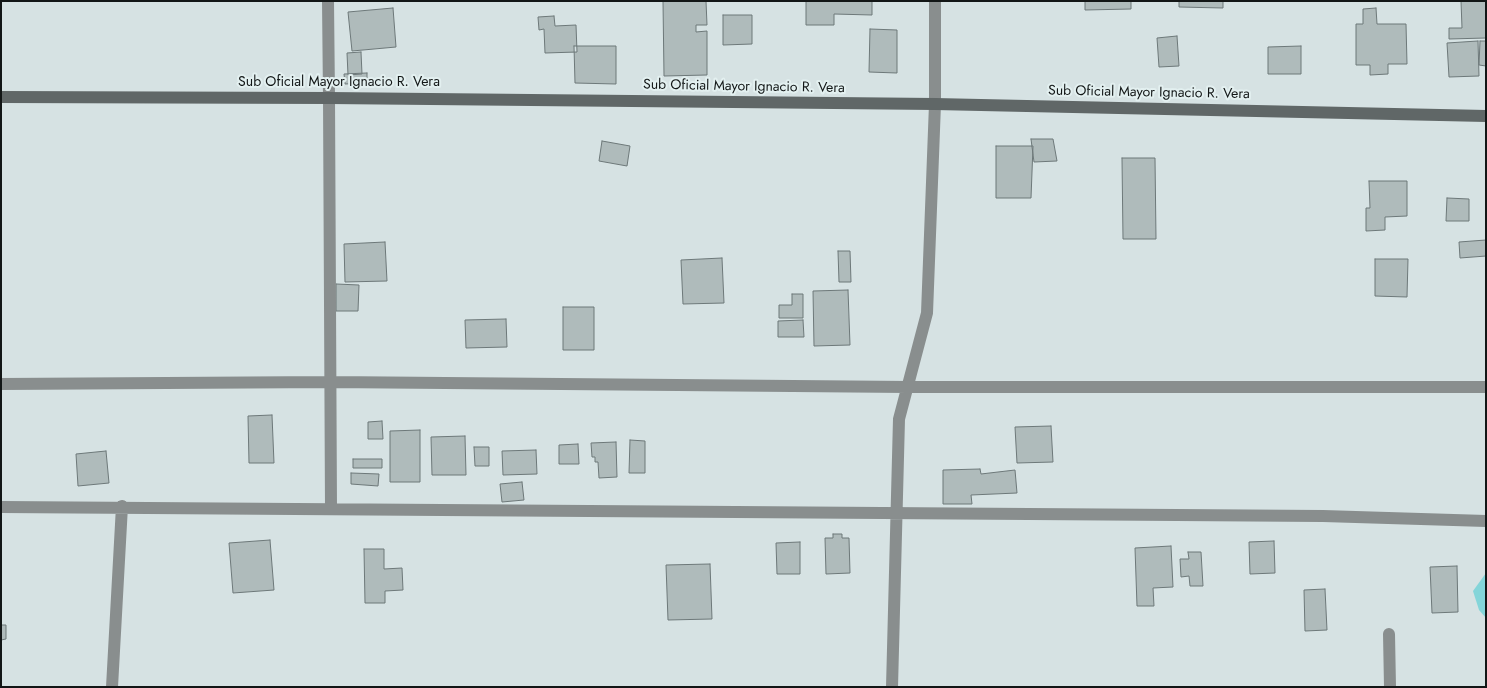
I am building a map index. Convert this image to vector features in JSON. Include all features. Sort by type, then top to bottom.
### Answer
[{"type":"street","points":[[328,1],[331,508]]},
{"type":"street","points":[[892,687],[899,419],[927,313],[935,104],[935,1]]},
{"type":"street","name":"Sub Oficial Mayor Ignacio R. Vera","points":[[1,97],[935,104],[1486,116]]},
{"type":"street","points":[[1,384],[330,382],[908,387],[1486,387]]},
{"type":"street","points":[[1,506],[1323,516],[1486,521]]},
{"type":"street","points":[[112,687],[122,506]]},
{"type":"street","points":[[1389,634],[1390,687]]},
{"type":"shaded area","points":[[1486,573],[1486,618],[1479,610],[1473,591]]},
{"type":"building","points":[[663,1],[706,1],[707,25],[696,25],[696,32],[707,31],[707,75],[664,76]]},
{"type":"building","points":[[806,1],[872,1],[872,15],[834,14],[834,25],[806,25]]},
{"type":"building","points":[[1085,1],[1131,1],[1131,9],[1085,10]]},
{"type":"building","points":[[1179,1],[1223,1],[1223,8],[1179,7]]},
{"type":"building","points":[[1461,1],[1486,1],[1486,38],[1449,39],[1449,28],[1462,28]]},
{"type":"building","points":[[393,8],[396,47],[352,51],[348,12]]},
{"type":"building","points":[[1376,8],[1377,24],[1406,24],[1407,64],[1388,64],[1388,74],[1370,75],[1370,65],[1356,65],[1356,24],[1363,24],[1363,9]]},
{"type":"building","points":[[723,15],[752,15],[752,44],[723,45]]},
{"type":"building","points":[[554,16],[555,26],[576,25],[577,52],[545,53],[544,29],[539,30],[538,17]]},
{"type":"building","points":[[870,29],[897,30],[897,73],[869,72]]},
{"type":"building","points":[[1177,36],[1179,66],[1159,67],[1157,38]]},
{"type":"building","points":[[1478,41],[1479,76],[1449,77],[1447,43]]},
{"type":"building","points":[[1480,41],[1486,41],[1486,66],[1479,65]]},
{"type":"building","points":[[574,46],[616,46],[616,84],[575,83]]},
{"type":"building","points":[[1301,46],[1301,74],[1268,74],[1268,47]]},
{"type":"building","points":[[361,52],[362,74],[348,75],[347,53]]},
{"type":"building","points":[[367,73],[367,83],[345,84],[344,74]]},
{"type":"building","points":[[1031,139],[1053,139],[1057,161],[1034,162]]},
{"type":"building","points":[[602,141],[630,146],[627,166],[599,161]]},
{"type":"building","points":[[996,146],[1033,146],[1031,198],[996,198]]},
{"type":"building","points":[[1122,158],[1155,158],[1156,239],[1123,239]]},
{"type":"building","points":[[1369,181],[1407,181],[1407,216],[1385,217],[1385,230],[1366,231],[1366,208],[1370,208]]},
{"type":"building","points":[[1447,198],[1469,199],[1469,221],[1446,221]]},
{"type":"building","points":[[1486,240],[1486,256],[1460,258],[1459,242]]},
{"type":"building","points":[[385,242],[387,281],[345,282],[344,244]]},
{"type":"building","points":[[838,251],[850,251],[851,282],[839,282]]},
{"type":"building","points":[[722,258],[724,303],[683,304],[681,260]]},
{"type":"building","points":[[1375,259],[1408,259],[1407,297],[1375,296]]},
{"type":"building","points":[[336,284],[359,285],[358,311],[336,311]]},
{"type":"building","points":[[848,290],[850,345],[814,346],[813,291]]},
{"type":"building","points":[[792,294],[803,294],[803,318],[779,318],[779,305],[792,305]]},
{"type":"building","points":[[563,307],[594,307],[594,350],[563,350]]},
{"type":"building","points":[[506,319],[507,347],[466,348],[465,320]]},
{"type":"building","points":[[803,320],[804,337],[778,337],[778,321]]},
{"type":"building","points":[[272,415],[274,463],[249,463],[248,416]]},
{"type":"building","points":[[382,421],[383,439],[368,439],[368,422]]},
{"type":"building","points":[[1051,426],[1053,462],[1017,463],[1015,427]]},
{"type":"building","points":[[420,430],[420,482],[390,482],[390,431]]},
{"type":"building","points":[[465,436],[466,475],[432,475],[431,437]]},
{"type":"building","points":[[630,440],[645,441],[645,473],[629,473]]},
{"type":"building","points":[[616,442],[617,477],[599,478],[598,462],[595,462],[595,457],[592,457],[591,443]]},
{"type":"building","points":[[578,444],[579,464],[559,464],[559,445]]},
{"type":"building","points":[[474,447],[489,447],[489,466],[475,466]]},
{"type":"building","points":[[536,450],[537,474],[503,475],[502,451]]},
{"type":"building","points":[[106,451],[109,483],[78,486],[76,454]]},
{"type":"building","points":[[353,459],[382,459],[382,468],[353,468]]},
{"type":"building","points":[[980,469],[981,474],[1015,470],[1017,493],[971,495],[972,504],[943,504],[943,470]]},
{"type":"building","points":[[351,473],[379,474],[378,486],[351,484]]},
{"type":"building","points":[[522,482],[524,500],[502,502],[500,484]]},
{"type":"building","points":[[833,534],[842,534],[842,538],[849,538],[850,573],[826,574],[825,538],[833,538]]},
{"type":"building","points":[[270,540],[274,590],[233,593],[229,543]]},
{"type":"building","points":[[1274,541],[1275,573],[1250,574],[1249,542]]},
{"type":"building","points":[[800,542],[800,574],[777,574],[776,543]]},
{"type":"building","points":[[1171,546],[1173,587],[1153,588],[1154,606],[1137,606],[1135,548]]},
{"type":"building","points":[[364,549],[384,549],[384,569],[402,568],[403,590],[385,591],[385,603],[365,603]]},
{"type":"building","points":[[1188,552],[1201,552],[1203,586],[1190,586],[1189,576],[1181,577],[1180,559],[1189,559]]},
{"type":"building","points":[[710,564],[712,619],[668,620],[666,565]]},
{"type":"building","points":[[1457,566],[1458,612],[1432,613],[1430,567]]},
{"type":"building","points":[[1325,589],[1327,630],[1305,631],[1304,590]]},
{"type":"building","points":[[1,625],[6,625],[6,639],[1,640]]}]
